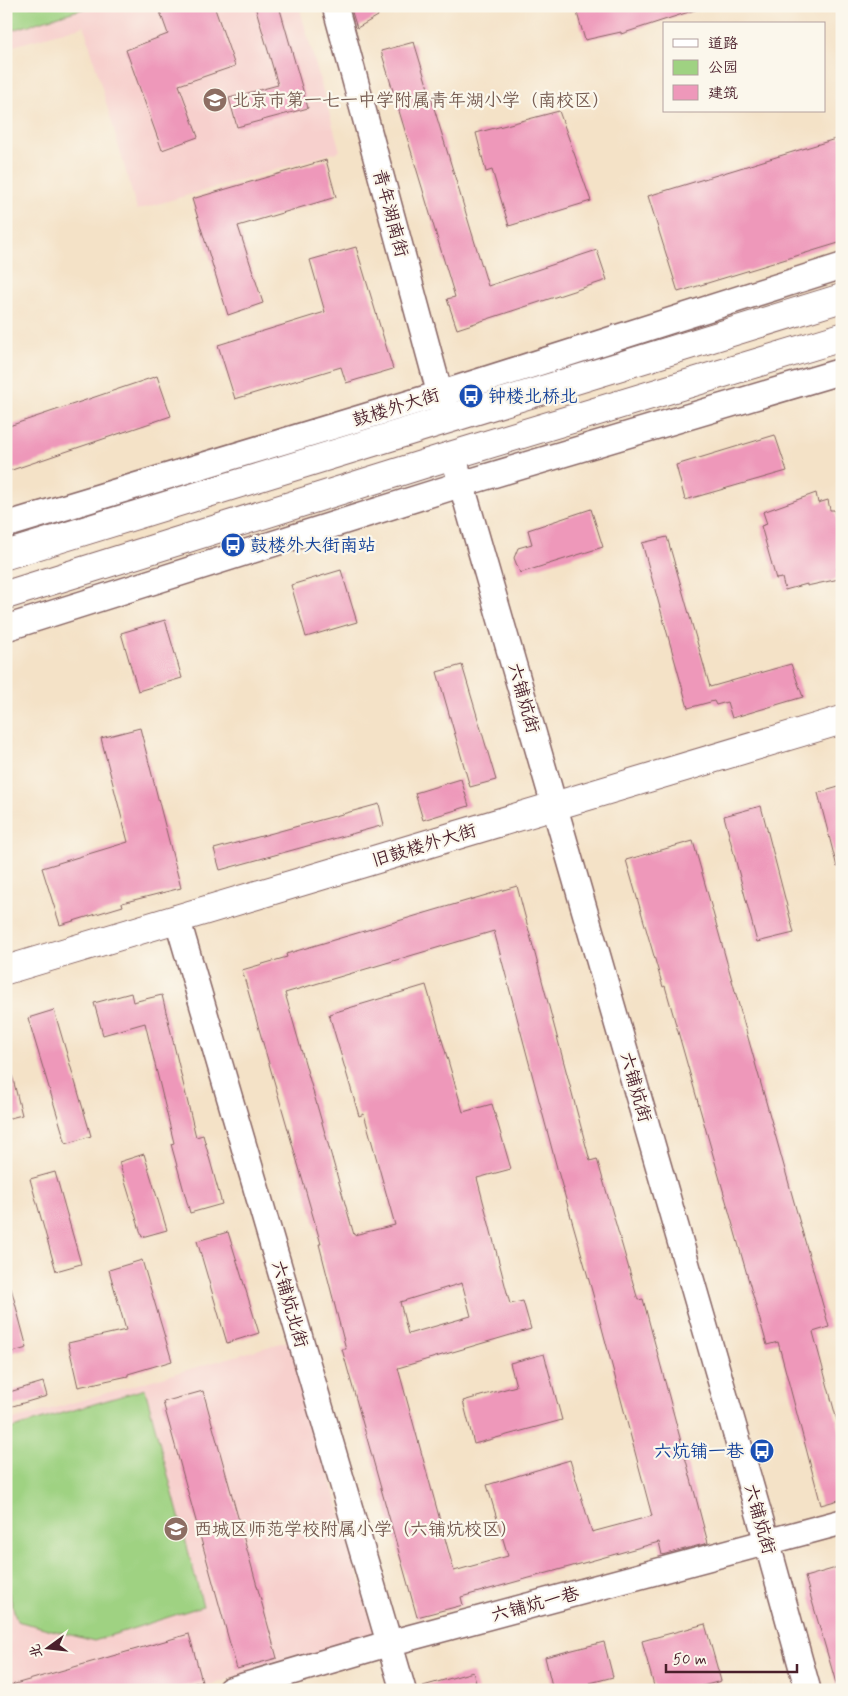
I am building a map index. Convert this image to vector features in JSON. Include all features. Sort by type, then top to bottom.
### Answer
[{"type":"main road","name":"鼓楼外大街","points":[[6,555],[443,406],[842,298]]},
{"type":"main road","points":[[6,595],[454,455],[842,337]]},
{"type":"main road","name":"旧鼓楼外大街","points":[[6,970],[842,720]]},
{"type":"street","name":"青年湖南街","points":[[335,6],[443,406]]},
{"type":"street","name":"鼓楼外大街","points":[[6,525],[443,406],[842,266]]},
{"type":"street","points":[[6,628],[462,484],[842,371]]},
{"type":"street","name":"六铺炕街","points":[[454,455],[808,1690]]},
{"type":"street","name":"六铺炕北街","points":[[177,918],[390,1643],[402,1690]]},
{"type":"street","name":"六铺炕一巷","points":[[230,1690],[390,1643],[842,1522]]},
{"type":"shaded area","name":"北京市第一七一中学附属青年湖小学（南校区）","points":[[6,6],[299,6],[340,151],[137,210],[84,26],[6,48]]},
{"type":"shaded area","name":"西城区师范学校附属小学（六铺炕校区）","points":[[291,1340],[376,1637],[192,1690],[6,1690],[6,1422]]},
{"type":"green space","points":[[6,6],[92,6],[6,32]]},
{"type":"green space","points":[[145,1389],[203,1606],[94,1641],[17,1621],[6,1583],[6,1430]]},
{"type":"building","points":[[158,6],[214,6],[235,66],[179,85],[198,137],[162,150],[126,50],[168,34]]},
{"type":"building","points":[[255,6],[279,6],[308,108],[237,127],[229,98],[278,85]]},
{"type":"building","points":[[350,6],[375,6],[378,16],[357,28]]},
{"type":"building","points":[[575,6],[697,6],[698,9],[621,34],[621,32],[585,40]]},
{"type":"building","points":[[414,42],[488,286],[597,250],[607,280],[457,329],[447,299],[455,297],[381,51]]},
{"type":"building","points":[[559,111],[591,201],[509,226],[492,170],[486,172],[476,133]]},
{"type":"building","points":[[842,137],[842,242],[678,292],[648,196]]},
{"type":"building","points":[[326,160],[336,197],[238,226],[263,303],[228,315],[192,199]]},
{"type":"building","points":[[356,247],[393,369],[346,383],[341,367],[235,399],[218,345],[325,312],[310,260]]},
{"type":"building","points":[[157,376],[171,416],[6,472],[6,427]]},
{"type":"building","points":[[775,435],[787,471],[685,500],[676,465]]},
{"type":"building","points":[[816,493],[818,503],[828,500],[830,510],[834,510],[842,533],[842,566],[837,568],[839,579],[785,590],[782,578],[776,579],[761,526],[767,524],[763,512]]},
{"type":"building","points":[[591,509],[603,547],[520,573],[514,558],[518,548],[532,544],[528,530]]},
{"type":"building","points":[[667,537],[710,687],[791,664],[803,697],[732,718],[727,702],[716,705],[714,701],[688,708],[642,543]]},
{"type":"building","points":[[341,570],[357,622],[306,637],[291,585]]},
{"type":"building","points":[[165,620],[182,678],[138,691],[121,633]]},
{"type":"building","points":[[462,665],[496,780],[470,787],[437,672]]},
{"type":"building","points":[[140,728],[181,888],[122,903],[123,906],[60,925],[42,868],[128,842],[101,738]]},
{"type":"building","points":[[461,779],[469,806],[423,820],[415,793]]},
{"type":"building","points":[[842,786],[842,866],[837,867],[818,793]]},
{"type":"building","points":[[379,804],[384,825],[220,870],[214,849]]},
{"type":"building","points":[[761,806],[794,933],[757,942],[724,816]]},
{"type":"building","points":[[693,841],[829,1327],[813,1332],[842,1439],[842,1499],[821,1505],[778,1342],[767,1345],[665,986],[663,987],[626,860]]},
{"type":"building","points":[[517,886],[590,1161],[597,1159],[638,1300],[643,1299],[708,1543],[662,1555],[659,1542],[461,1597],[463,1605],[417,1617],[342,1349],[346,1349],[319,1244],[321,1244],[242,970],[287,957],[286,954]],"holes":[[[494,931],[652,1516],[592,1532],[570,1460],[487,1485],[508,1556],[454,1571],[398,1368],[531,1329],[523,1301],[510,1304],[477,1178],[511,1169],[492,1104],[463,1112],[426,985],[329,1014],[359,1116],[364,1114],[395,1225],[354,1235],[285,993]],[[462,1283],[471,1316],[408,1334],[400,1302]]]},
{"type":"building","points":[[131,993],[133,1002],[162,995],[196,1137],[203,1135],[222,1204],[190,1213],[171,1144],[174,1143],[145,1023],[103,1035],[94,1003]]},
{"type":"building","points":[[54,1010],[91,1136],[66,1144],[28,1018]]},
{"type":"building","points":[[6,1071],[11,1071],[22,1115],[6,1119]]},
{"type":"building","points":[[144,1154],[167,1230],[142,1237],[119,1162]]},
{"type":"building","points":[[55,1172],[81,1264],[56,1271],[30,1179]]},
{"type":"building","points":[[228,1232],[259,1333],[227,1343],[197,1241]]},
{"type":"building","points":[[142,1260],[172,1361],[128,1374],[128,1376],[78,1387],[68,1343],[126,1330],[109,1270]]},
{"type":"building","points":[[6,1288],[11,1288],[27,1348],[6,1354]]},
{"type":"building","points":[[544,1354],[562,1420],[474,1444],[463,1401],[516,1386],[510,1363]]},
{"type":"building","points":[[43,1382],[47,1396],[6,1408],[6,1393]]},
{"type":"building","points":[[203,1391],[277,1658],[237,1669],[163,1402]]},
{"type":"building","points":[[836,1568],[842,1589],[842,1689],[838,1690],[805,1577]]},
{"type":"building","points":[[705,1624],[721,1681],[688,1690],[655,1690],[642,1641]]},
{"type":"building","points":[[189,1634],[202,1681],[170,1690],[9,1690],[8,1686]]},
{"type":"building","points":[[604,1642],[613,1677],[590,1683],[592,1690],[553,1690],[545,1657]]},
{"type":"building","points":[[473,1672],[478,1690],[424,1690],[423,1686]]},
{"type":"place","name":"北京市第一七一中学附属青年湖小学（南校区）","points":[[215,100]]},
{"type":"place","name":"钟楼北桥北","points":[[471,396]]},
{"type":"place","name":"鼓楼外大街南站","points":[[233,545]]},
{"type":"place","name":"六炕铺一巷","points":[[762,1451]]},
{"type":"place","name":"西城区师范学校附属小学（六铺炕校区）","points":[[176,1529]]}]
